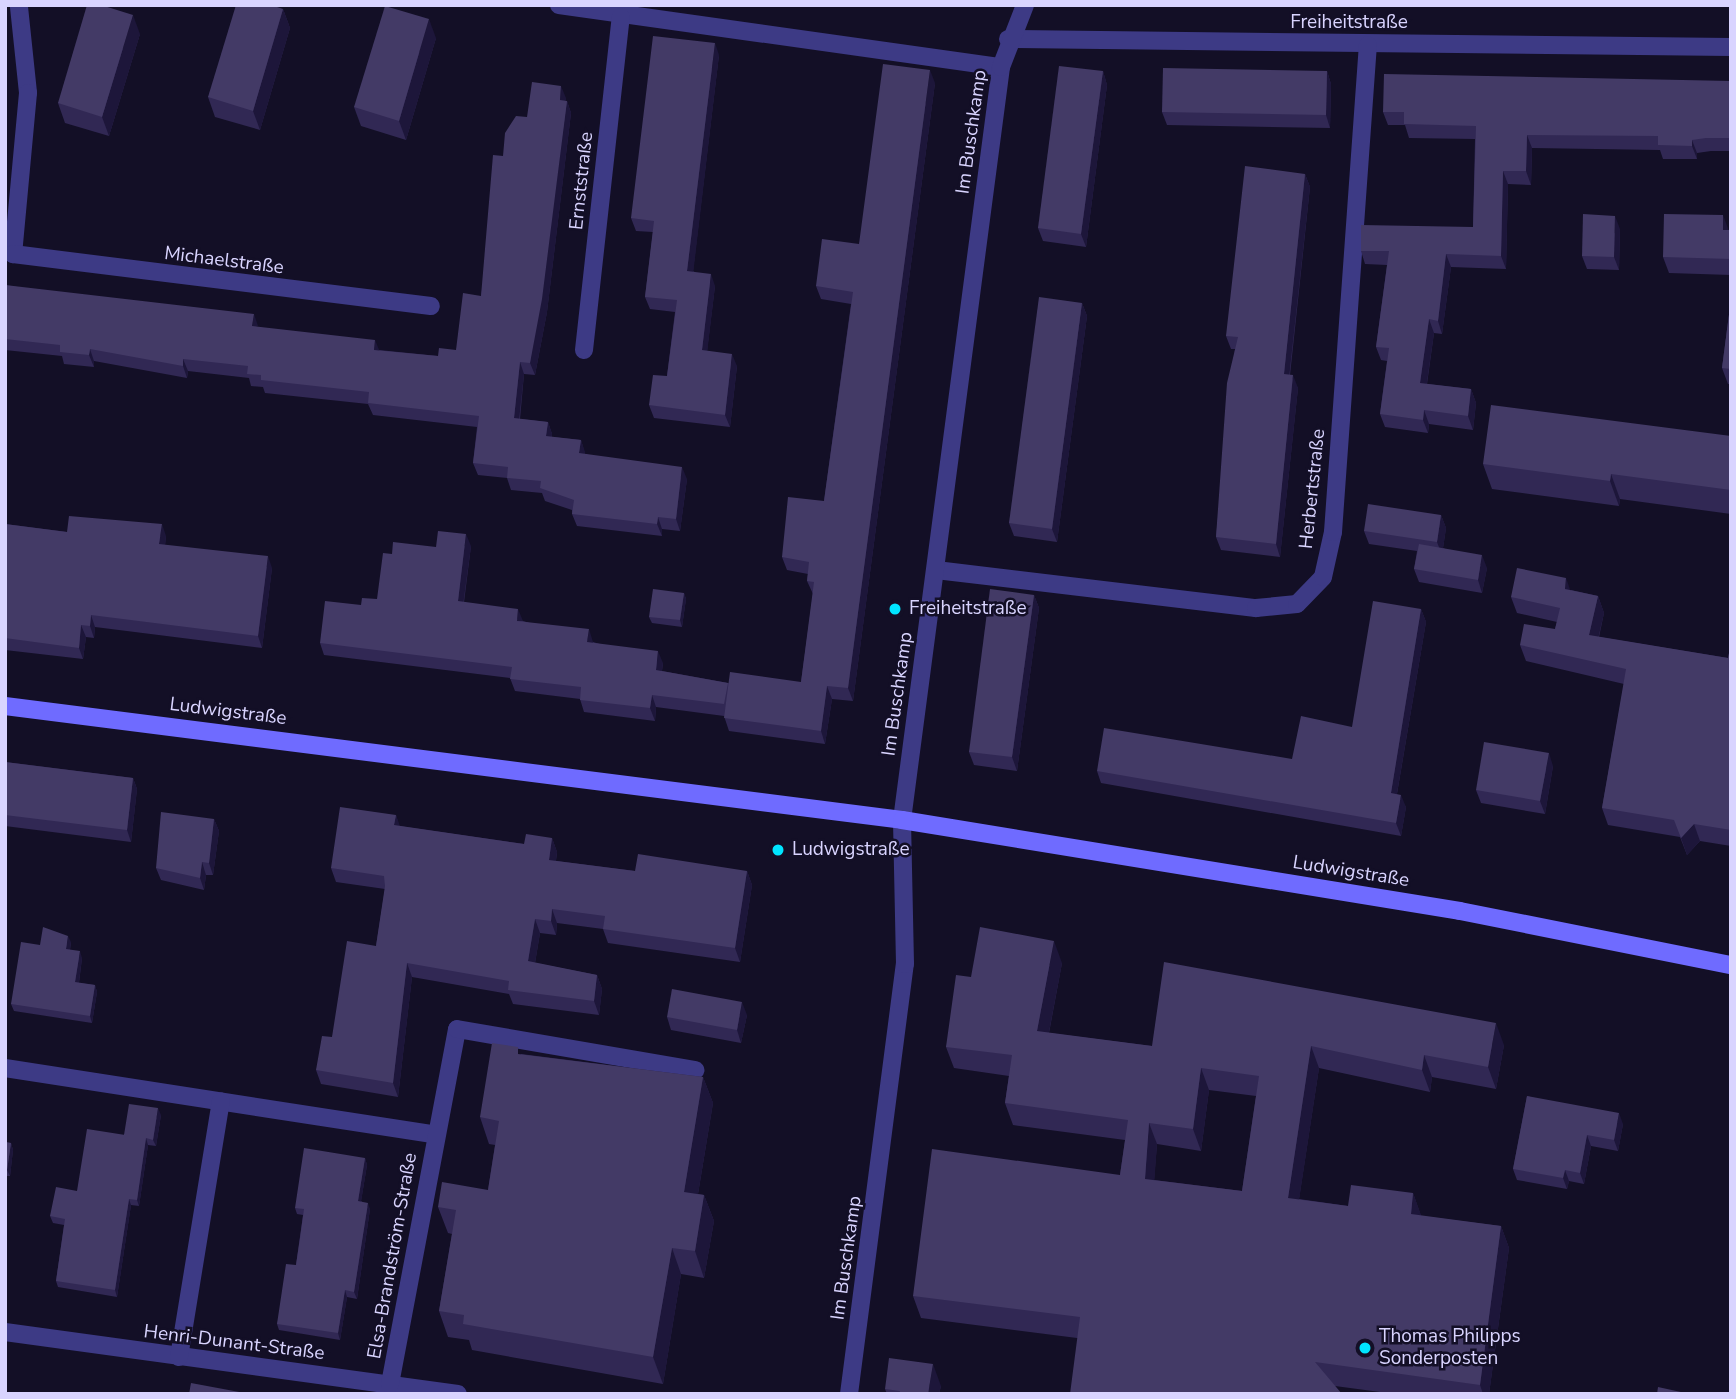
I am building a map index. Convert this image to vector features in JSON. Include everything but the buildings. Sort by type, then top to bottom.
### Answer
[{"type":"main road","name":"Ludwigstraße","points":[[5,706],[902,820],[1460,911],[1731,965]]},
{"type":"street","name":"Im Buschkamp","points":[[849,1394],[905,964],[902,820],[1001,67],[1009,39],[1025,5]]},
{"type":"street","points":[[565,6],[621,17],[1001,67]]},
{"type":"street","name":"Michaelstraße","points":[[16,9],[28,93],[9,257],[431,306]]},
{"type":"street","name":"Ernststraße","points":[[584,351],[621,17]]},
{"type":"street","name":"Freiheitstraße","points":[[1009,39],[1367,46],[1499,41],[1731,47]]},
{"type":"street","name":"Herbertstraße","points":[[936,570],[1256,608],[1297,604],[1323,577],[1333,532],[1367,46]]},
{"type":"street","name":"Elsa-Brandström-Straße","points":[[390,1384],[457,1029],[695,1070]]},
{"type":"street","name":"Elsa-Brandström-Straße","points":[[5,1068],[436,1135]]},
{"type":"street","points":[[179,1357],[220,1101]]},
{"type":"street","name":"Henri-Dunant-Straße","points":[[5,1332],[458,1394]]},
{"type":"place","name":"Freiheitstraße","points":[[895,609]]},
{"type":"place","name":"Ludwigstraße","points":[[778,850]]},
{"type":"place","name":"Thomas Philipps Sonderposten","points":[[1365,1348]]}]
